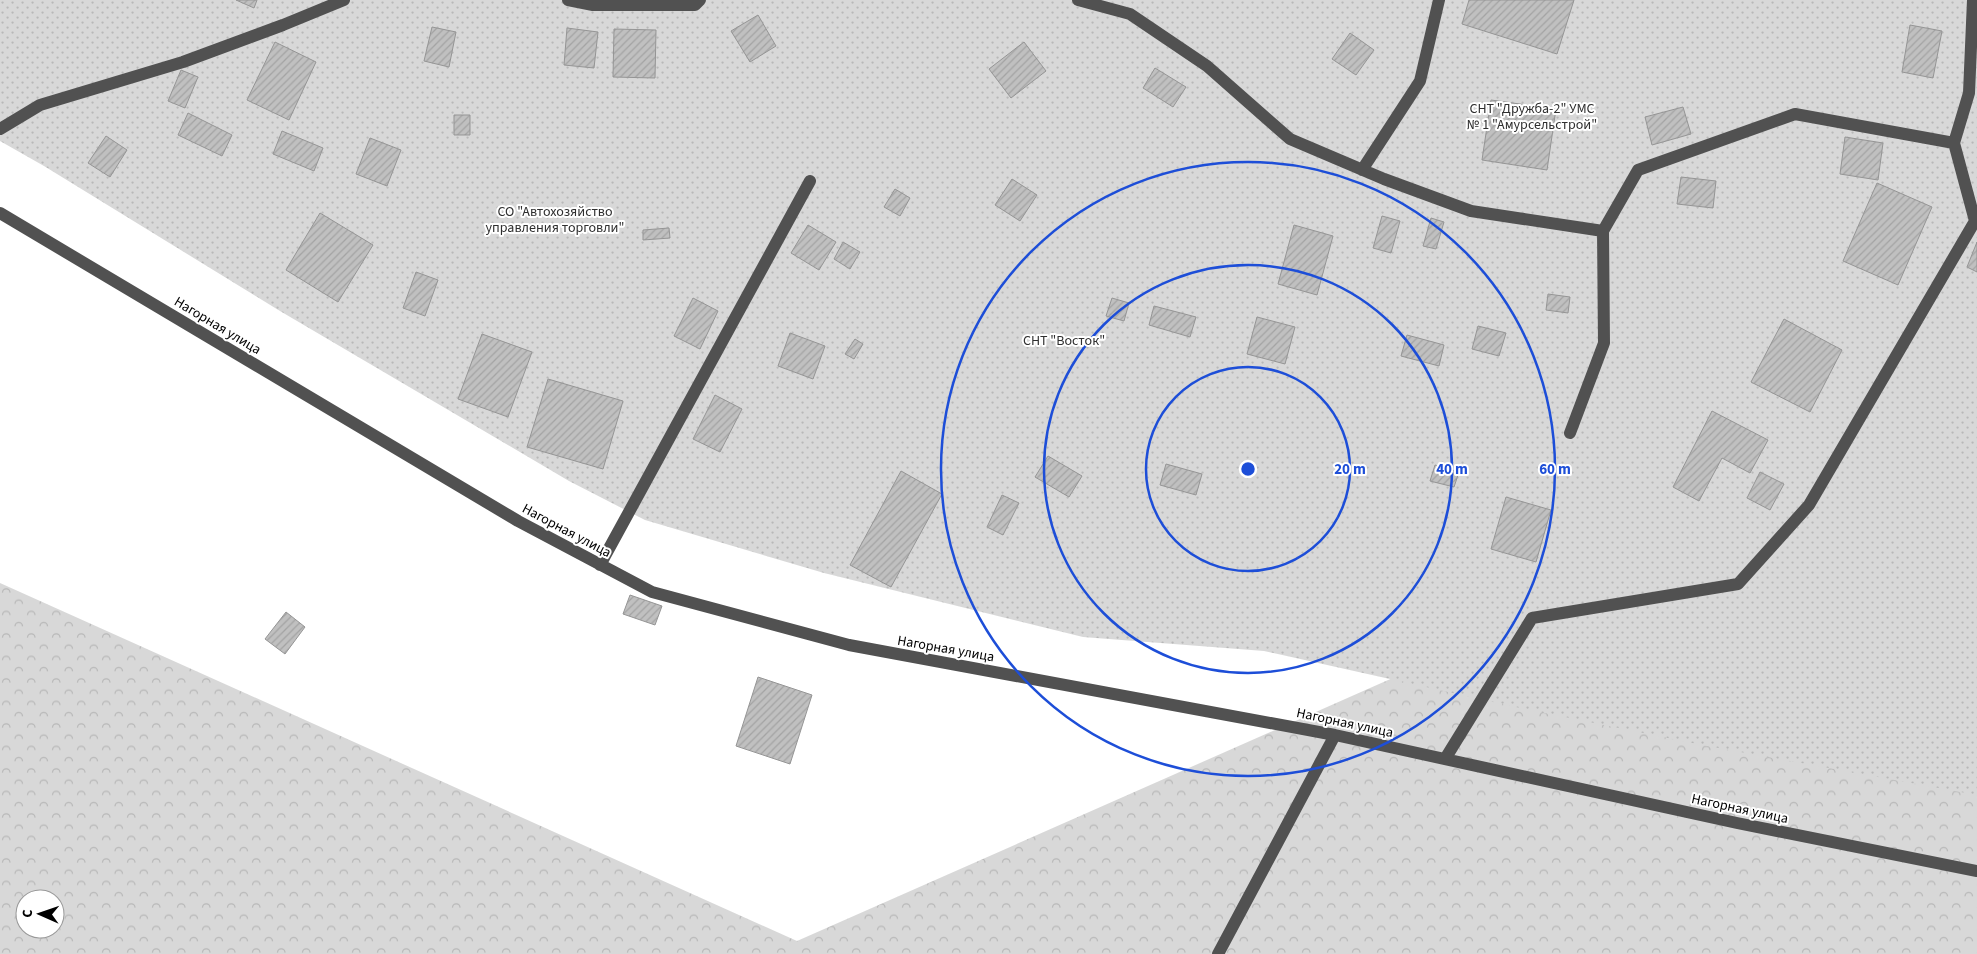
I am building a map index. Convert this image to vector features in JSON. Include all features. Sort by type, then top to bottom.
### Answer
[{"type":"street","points":[[0,129],[40,105],[183,62],[284,25],[344,0]]},
{"type":"street","points":[[568,0],[593,5],[695,5],[700,0]]},
{"type":"street","points":[[1078,0],[1130,14],[1207,66],[1290,139],[1362,170],[1471,211],[1602,232]]},
{"type":"street","points":[[1362,170],[1420,81],[1439,0]]},
{"type":"street","points":[[1445,759],[1532,618],[1738,584],[1809,505],[1975,221],[1954,143],[1969,93],[1973,0]]},
{"type":"street","points":[[1570,432],[1604,343],[1602,232],[1638,170],[1795,114],[1954,143]]},
{"type":"street","points":[[600,565],[810,181]]},
{"type":"street","name":"Нагорная улица","points":[[0,213],[518,521],[652,592],[849,645],[1335,735],[1737,823],[1977,871]]},
{"type":"street","points":[[1218,954],[1335,735]]},
{"type":"green space","name":"СНТ \"Восток\"","points":[[0,0],[1977,0],[1977,795],[1702,745],[1520,708],[1264,651],[1083,637],[824,573],[645,520],[569,481],[280,311],[0,141]]},
{"type":"green space","points":[[1927,442],[1977,466],[1977,954],[0,954],[0,583],[797,941]]},
{"type":"building","points":[[236,0],[257,0],[254,8]]},
{"type":"building","points":[[1469,0],[1574,0],[1557,54],[1462,24]]},
{"type":"building","points":[[758,15],[776,46],[750,62],[731,31]]},
{"type":"building","points":[[1910,25],[1942,31],[1933,78],[1902,72]]},
{"type":"building","points":[[432,27],[456,32],[449,67],[424,61]]},
{"type":"building","points":[[567,28],[598,32],[594,68],[564,65]]},
{"type":"building","points":[[614,29],[656,30],[655,78],[613,77]]},
{"type":"building","points":[[1350,33],[1374,50],[1356,75],[1332,59]]},
{"type":"building","points":[[275,42],[316,62],[289,120],[247,100]]},
{"type":"building","points":[[1024,42],[1046,71],[1011,98],[989,69]]},
{"type":"building","points":[[1155,68],[1186,87],[1173,107],[1143,88]]},
{"type":"building","points":[[181,70],[198,77],[185,108],[168,101]]},
{"type":"building","points":[[1491,100],[1556,109],[1547,170],[1482,160]]},
{"type":"building","points":[[1683,107],[1691,134],[1652,145],[1645,117]]},
{"type":"building","points":[[188,113],[232,135],[222,156],[178,135]]},
{"type":"building","points":[[454,115],[470,115],[470,135],[454,135]]},
{"type":"building","points":[[282,131],[323,148],[314,171],[273,154]]},
{"type":"building","points":[[106,136],[127,150],[110,177],[88,163]]},
{"type":"building","points":[[1845,137],[1883,143],[1878,180],[1840,174]]},
{"type":"building","points":[[370,138],[401,150],[387,186],[356,174]]},
{"type":"building","points":[[1681,177],[1716,181],[1713,208],[1677,204]]},
{"type":"building","points":[[1012,179],[1037,195],[1020,221],[995,205]]},
{"type":"building","points":[[1877,183],[1932,207],[1898,285],[1843,261]]},
{"type":"building","points":[[895,189],[910,198],[900,216],[884,207]]},
{"type":"building","points":[[320,213],[373,245],[338,302],[286,270]]},
{"type":"building","points":[[1382,216],[1400,221],[1391,253],[1373,248]]},
{"type":"building","points":[[1431,218],[1444,222],[1436,249],[1423,246]]},
{"type":"building","points":[[808,225],[836,242],[819,270],[791,253]]},
{"type":"building","points":[[1294,225],[1333,236],[1317,295],[1278,284]]},
{"type":"building","points":[[669,228],[670,238],[643,240],[643,230]]},
{"type":"building","points":[[843,242],[860,252],[850,269],[834,259]]},
{"type":"building","points":[[1977,242],[1977,272],[1967,267]]},
{"type":"building","points":[[416,272],[438,280],[425,316],[403,308]]},
{"type":"building","points":[[1548,294],[1570,297],[1568,313],[1546,310]]},
{"type":"building","points":[[693,298],[718,311],[700,349],[674,336]]},
{"type":"building","points":[[1112,298],[1129,303],[1124,321],[1106,316]]},
{"type":"building","points":[[1154,306],[1196,317],[1190,337],[1149,325]]},
{"type":"building","points":[[1257,317],[1295,327],[1285,364],[1247,354]]},
{"type":"building","points":[[1784,319],[1842,350],[1810,412],[1751,382]]},
{"type":"building","points":[[1478,326],[1506,333],[1499,356],[1472,349]]},
{"type":"building","points":[[790,333],[825,346],[813,379],[778,366]]},
{"type":"building","points":[[482,334],[532,352],[508,417],[458,399]]},
{"type":"building","points":[[1407,335],[1444,345],[1439,366],[1401,356]]},
{"type":"building","points":[[855,339],[863,344],[854,359],[845,354]]},
{"type":"building","points":[[548,379],[623,401],[603,469],[527,447]]},
{"type":"building","points":[[715,395],[742,409],[720,452],[693,439]]},
{"type":"building","points":[[1712,411],[1768,440],[1750,473],[1722,458],[1699,501],[1673,487]]},
{"type":"building","points":[[1048,456],[1082,476],[1069,497],[1035,477]]},
{"type":"building","points":[[1166,464],[1202,474],[1196,495],[1160,485]]},
{"type":"building","points":[[1435,465],[1459,472],[1454,487],[1430,481]]},
{"type":"building","points":[[901,471],[942,494],[891,587],[850,565]]},
{"type":"building","points":[[1760,472],[1784,484],[1770,510],[1747,498]]},
{"type":"building","points":[[1002,495],[1019,503],[1003,535],[987,527]]},
{"type":"building","points":[[1506,497],[1551,510],[1536,562],[1491,549]]},
{"type":"building","points":[[630,595],[662,606],[655,625],[623,614]]},
{"type":"building","points":[[286,612],[305,627],[285,654],[265,639]]},
{"type":"building","points":[[758,677],[812,695],[790,764],[736,746]]},
{"type":"park label","name":"СНТ \"Дружба-2\" УМС № 1 \"Амурсельстрой\"","points":[[1532,116]]},
{"type":"park label","name":"СО \"Автохозяйство управления торговли\"","points":[[555,220]]}]
